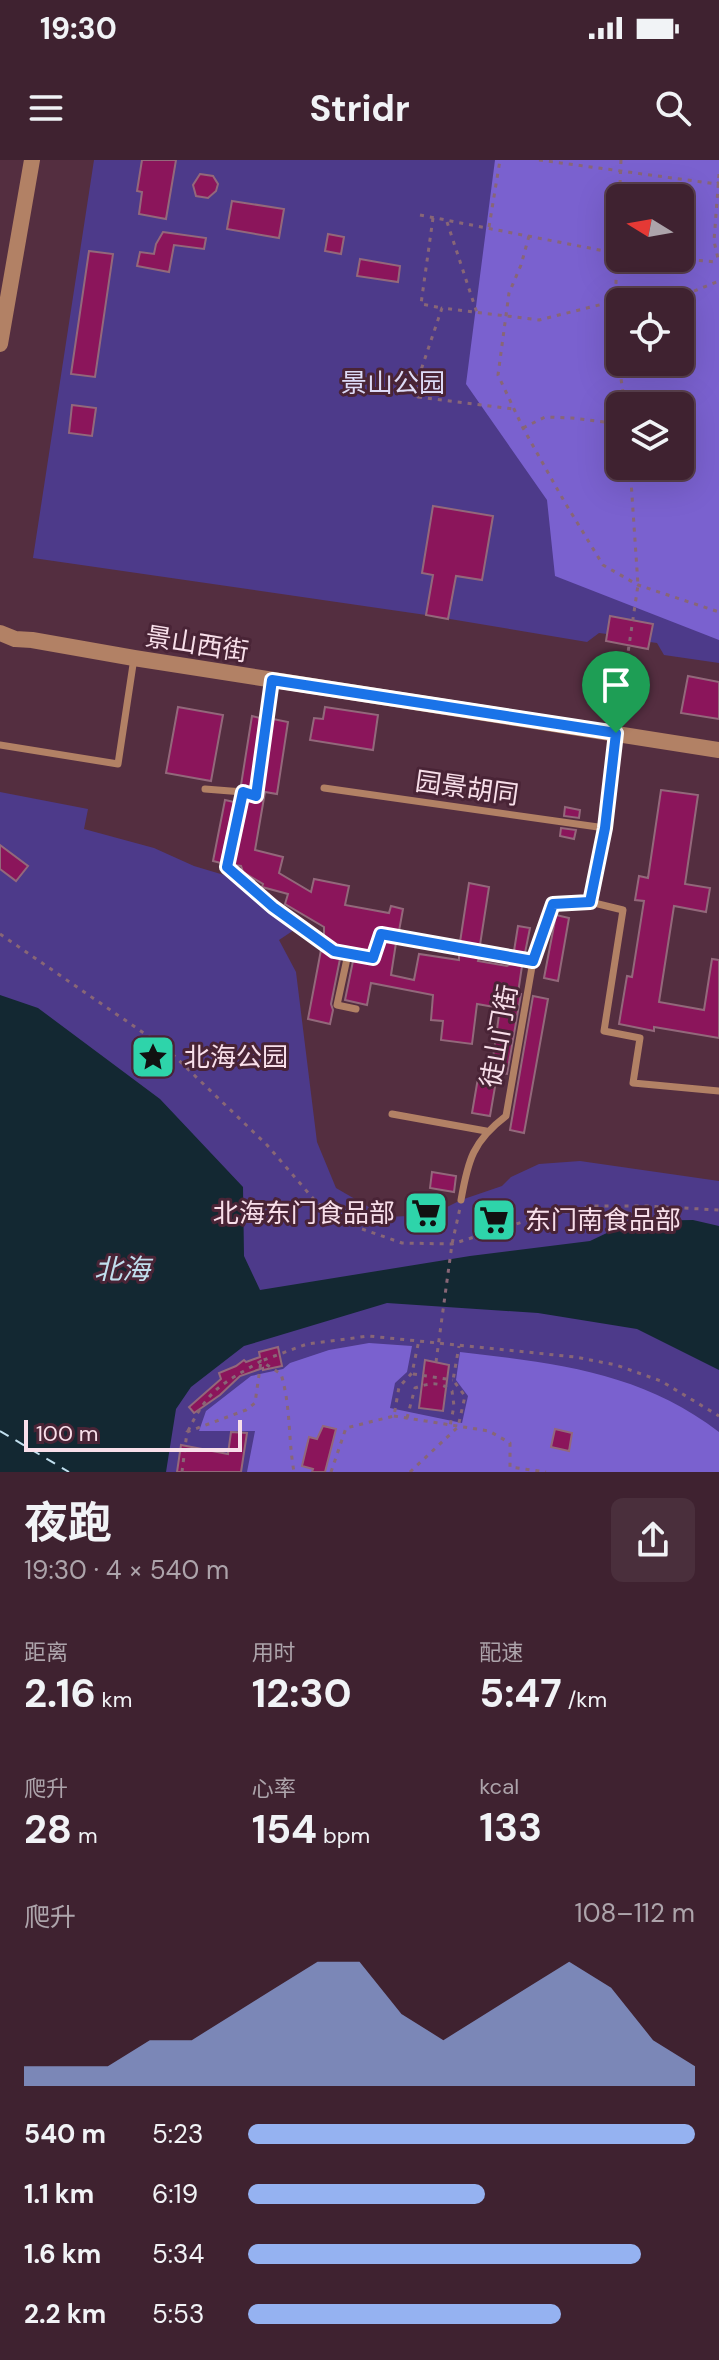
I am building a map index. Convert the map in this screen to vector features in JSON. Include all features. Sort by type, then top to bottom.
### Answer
[{"type":"street","points":[[0,344],[32,160]]},
{"type":"street","name":"景山西街","points":[[0,633],[15,639],[719,750]]},
{"type":"lane","points":[[0,745],[118,764],[134,658]]},
{"type":"lane","points":[[205,789],[256,796],[272,680]]},
{"type":"lane","points":[[616,733],[605,828],[590,902],[623,910],[604,1031],[640,1038],[633,1083],[719,1091]]},
{"type":"lane","name":"园景胡同","points":[[324,788],[605,828]]},
{"type":"lane","points":[[243,792],[227,867],[273,907],[334,951],[373,958],[381,934],[533,961]]},
{"type":"lane","name":"徒山门街","points":[[461,1200],[467,1165],[486,1131],[506,1116],[533,961],[553,904],[590,902]]},
{"type":"lane","points":[[348,954],[337,1005],[356,1009]]},
{"type":"lane","points":[[392,1114],[486,1131]]},
{"type":"path","points":[[489,228],[500,160]]},
{"type":"path","points":[[539,160],[718,183]]},
{"type":"path","points":[[619,184],[621,160]]},
{"type":"path","points":[[694,260],[719,262],[714,241],[719,174]]},
{"type":"path","points":[[420,215],[606,251]]},
{"type":"path","points":[[433,218],[421,304],[539,320],[606,303]]},
{"type":"path","points":[[447,221],[477,313]]},
{"type":"path","points":[[529,236],[509,293],[498,375],[523,428],[603,565],[638,585],[719,612]]},
{"type":"path","points":[[694,291],[719,281]]},
{"type":"path","points":[[442,308],[419,376],[418,397],[514,409]]},
{"type":"path","points":[[397,374],[419,376]]},
{"type":"path","points":[[523,428],[545,417],[606,422]]},
{"type":"path","points":[[616,733],[638,585],[631,480]]},
{"type":"path","points":[[0,934],[167,1049],[267,1145],[317,1203],[362,1229],[402,1243],[452,1244],[529,1220],[593,1206],[719,1210]]},
{"type":"path","points":[[436,1362],[461,1200]]},
{"type":"path","points":[[182,1472],[187,1432],[199,1408],[217,1386],[261,1361],[307,1344],[369,1336],[561,1356],[616,1365],[661,1381],[719,1416]]},
{"type":"path","points":[[394,1416],[399,1387],[412,1373],[419,1340]]},
{"type":"path","points":[[453,1380],[459,1345]]},
{"type":"path","points":[[187,1432],[246,1410],[255,1403],[261,1361]]},
{"type":"path","points":[[261,1361],[281,1374],[285,1385],[289,1447],[294,1472]]},
{"type":"path","points":[[410,1472],[458,1427],[465,1396],[453,1380],[412,1373]]},
{"type":"path","points":[[407,1418],[415,1388],[429,1383],[444,1385],[452,1391],[454,1406],[450,1426]]},
{"type":"path","points":[[331,1472],[346,1428],[394,1416],[489,1431],[510,1443],[510,1467],[546,1472]]},
{"type":"green space","name":"景山公园","points":[[94,160],[719,160],[719,663],[664,655],[657,643],[650,642],[648,649],[606,641],[607,634],[599,633],[587,642],[426,615],[33,558]]},
{"type":"green space","name":"北海公园","points":[[0,792],[88,809],[84,829],[154,848],[224,875],[294,930],[279,940],[296,972],[317,1142],[336,1188],[386,1217],[431,1215],[461,1200],[502,1186],[511,1177],[539,1164],[580,1161],[719,1181],[719,1472],[0,1472]]},
{"type":"shaded area","points":[[495,160],[719,160],[719,640],[555,576],[547,500],[466,384]]},
{"type":"shaded area","points":[[369,1343],[412,1346],[407,1372],[395,1383],[390,1408],[462,1423],[468,1396],[456,1380],[460,1352],[563,1366],[628,1383],[659,1396],[719,1432],[719,1472],[247,1472],[255,1431],[199,1431],[206,1411],[251,1376],[283,1369],[290,1363],[329,1350]]},
{"type":"water","name":"北海","points":[[0,995],[38,1008],[160,1099],[243,1187],[244,1256],[260,1290],[470,1256],[590,1241],[632,1221],[693,1220],[719,1226],[719,1370],[637,1329],[538,1313],[387,1303],[244,1346],[191,1387],[176,1409],[166,1472],[0,1472]]},
{"type":"building","points":[[142,160],[176,160],[166,219],[139,214],[142,192],[137,191]]},
{"type":"building","points":[[200,174],[213,176],[218,184],[216,191],[208,198],[196,196],[193,185]]},
{"type":"building","points":[[232,201],[284,209],[279,238],[227,229]]},
{"type":"building","points":[[163,232],[206,238],[204,249],[174,245],[169,272],[137,266],[140,252],[154,254]]},
{"type":"building","points":[[328,234],[344,237],[341,254],[325,251]]},
{"type":"building","points":[[89,251],[113,254],[95,377],[71,374]]},
{"type":"building","points":[[360,259],[400,266],[398,282],[357,276]]},
{"type":"building","points":[[72,405],[96,408],[92,436],[69,433]]},
{"type":"building","points":[[433,506],[493,516],[482,580],[456,576],[448,619],[426,615],[433,575],[422,573]]},
{"type":"building","points":[[610,616],[653,624],[648,649],[606,641]]},
{"type":"building","points":[[688,676],[719,682],[719,719],[681,713]]},
{"type":"building","points":[[178,707],[223,715],[211,781],[166,773]]},
{"type":"building","points":[[325,707],[378,715],[373,750],[310,740],[314,718],[323,719]]},
{"type":"building","points":[[252,716],[260,718],[251,788],[241,785]]},
{"type":"building","points":[[273,719],[288,722],[277,794],[265,792],[255,850],[283,857],[279,873],[311,892],[314,879],[349,886],[345,905],[389,913],[391,906],[403,909],[399,931],[377,929],[369,951],[337,945],[324,936],[324,927],[285,904],[288,894],[262,887],[263,884],[243,872],[241,866],[234,865],[248,800],[257,802],[262,797]]},
{"type":"building","points":[[661,790],[698,795],[685,884],[710,888],[706,912],[674,906],[659,1002],[704,1010],[712,959],[719,960],[719,1038],[619,1024],[627,976],[632,977],[644,901],[635,900],[639,876],[648,878]]},
{"type":"building","points":[[225,800],[234,802],[221,863],[213,861]]},
{"type":"building","points":[[565,807],[580,810],[579,818],[564,816]]},
{"type":"building","points":[[561,828],[576,830],[574,839],[560,836]]},
{"type":"building","points":[[0,845],[28,866],[16,881],[0,869]]},
{"type":"building","points":[[469,883],[489,887],[480,945],[460,942]]},
{"type":"building","points":[[556,915],[569,918],[558,981],[544,978]]},
{"type":"building","points":[[518,926],[530,928],[525,953],[514,951]]},
{"type":"building","points":[[385,941],[396,943],[391,975],[414,980],[419,954],[459,960],[459,954],[479,958],[478,961],[522,966],[518,993],[521,994],[507,1074],[491,1072],[500,1008],[477,1004],[472,1044],[441,1040],[443,1021],[431,1020],[433,995],[371,983],[367,1005],[345,1000],[353,961],[377,963]]},
{"type":"building","points":[[321,950],[340,959],[330,1024],[308,1019]]},
{"type":"building","points":[[533,996],[548,999],[524,1133],[510,1130]]},
{"type":"building","points":[[478,1078],[496,1081],[490,1116],[472,1113]]},
{"type":"building","points":[[432,1172],[456,1176],[454,1192],[430,1188]]},
{"type":"building","points":[[278,1347],[282,1366],[263,1368],[240,1376],[194,1413],[189,1407],[221,1379],[219,1373],[244,1360],[260,1357],[259,1352]]},
{"type":"building","points":[[425,1360],[449,1365],[443,1411],[419,1408]]},
{"type":"building","points":[[323,1426],[336,1429],[325,1472],[312,1472],[313,1469],[302,1466],[309,1437],[317,1439]]},
{"type":"building","points":[[555,1429],[572,1433],[569,1451],[551,1447]]},
{"type":"building","points":[[231,1432],[247,1433],[241,1472],[177,1472],[181,1445],[228,1454]]},
{"type":"ferry route","points":[[0,1431],[69,1472]]},
{"type":"place","name":"北海公园","points":[[153,1057]]},
{"type":"place","name":"北海东门食品部","points":[[426,1213]]},
{"type":"place","name":"东门南食品部","points":[[494,1220]]},
{"type":"route","points":[[272,680],[616,733],[605,828],[590,902],[553,904],[533,961],[381,934],[373,958],[334,951],[273,907],[227,867],[243,792],[256,796],[272,680]]}]
